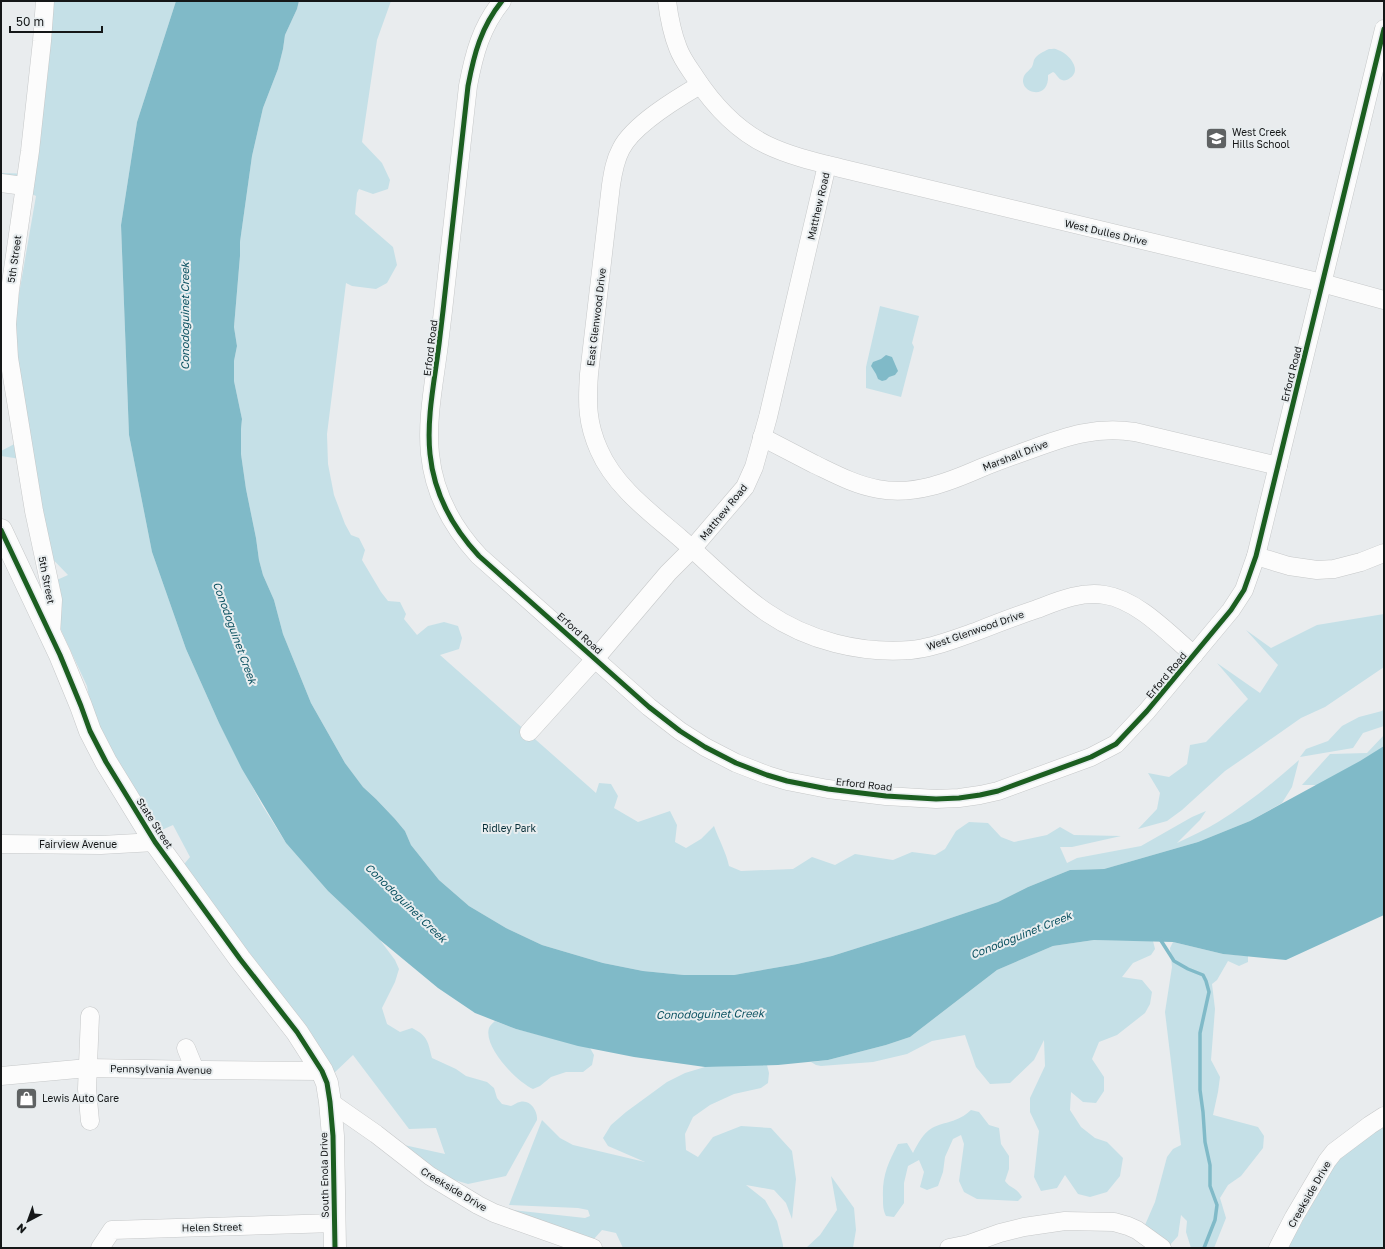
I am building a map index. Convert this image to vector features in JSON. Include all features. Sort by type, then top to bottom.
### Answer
[{"type":"main road","name":"State Street","points":[[1,530],[51,635],[82,706],[90,731],[106,762],[155,842],[240,959],[297,1032],[322,1071],[327,1083],[330,1102]]},
{"type":"main road","name":"South Enola Drive","points":[[330,1102],[333,1136],[335,1248]]},
{"type":"street","name":"5th Street","points":[[45,1],[42,41],[30,143],[10,290],[5,360],[53,600],[51,635]]},
{"type":"street","name":"Erford Road","points":[[502,1],[486,26],[479,41],[472,63],[468,86],[433,391],[429,435],[430,454],[438,490],[445,509],[454,526],[479,556],[649,706],[680,731],[705,747],[736,763],[787,781],[828,789],[886,796],[936,799],[959,798],[998,791],[1071,765],[1109,748],[1121,739],[1194,655],[1231,610],[1244,590],[1256,556],[1384,29]]},
{"type":"street","name":"West Dulles Drive","points":[[667,1],[669,20],[678,49],[700,85],[717,107],[735,125],[750,136],[768,145],[796,156],[827,165],[1322,283],[1384,300]]},
{"type":"street","name":"East Glenwood Drive","points":[[692,549],[641,505],[618,481],[599,451],[592,432],[587,402],[611,185],[615,162],[621,148],[636,129],[700,85]]},
{"type":"street","name":"Matthew Road","points":[[529,732],[668,573],[692,549],[745,487],[754,467],[762,437],[827,165]]},
{"type":"street","points":[[1,183],[24,186]]},
{"type":"street","name":"Marshall Drive","points":[[762,437],[842,478],[860,485],[891,491],[913,490],[933,486],[953,480],[1054,441],[1086,432],[1106,430],[1135,432],[1278,466]]},
{"type":"street","name":"West Glenwood Drive","points":[[692,549],[767,613],[791,627],[817,638],[845,646],[884,650],[910,650],[925,648],[963,636],[1059,601],[1079,595],[1094,594],[1118,598],[1132,604],[1149,616],[1194,655]]},
{"type":"street","points":[[1256,556],[1289,566],[1317,570],[1334,569],[1362,562],[1384,554]]},
{"type":"street","name":"Fairview Avenue","points":[[1,844],[101,845],[155,842]]},
{"type":"street","points":[[90,1016],[87,1089],[90,1121]]},
{"type":"street","points":[[186,1048],[195,1070]]},
{"type":"street","name":"Pennsylvania Avenue","points":[[1,1076],[88,1068],[322,1071]]},
{"type":"street","name":"Creekside Drive","points":[[330,1102],[376,1134],[430,1176],[478,1205],[494,1213],[593,1248]]},
{"type":"street","name":"Creekside Drive","points":[[1278,1248],[1294,1217],[1327,1161],[1334,1152],[1384,1116]]},
{"type":"street","points":[[949,1248],[969,1244],[1000,1233],[1024,1227],[1048,1222],[1065,1221],[1114,1222],[1137,1230],[1162,1248]]},
{"type":"street","name":"Helen Street","points":[[100,1248],[112,1230],[334,1223]]},
{"type":"green space","points":[[54,1],[176,1],[137,122],[121,225],[129,435],[152,552],[186,649],[219,723],[262,805],[286,843],[328,891],[380,940],[395,960],[399,969],[395,982],[382,1008],[387,1024],[400,1032],[412,1028],[417,1031],[426,1040],[432,1058],[456,1069],[466,1076],[487,1082],[494,1088],[497,1098],[502,1104],[511,1106],[518,1102],[527,1102],[533,1106],[537,1120],[506,1176],[468,1184],[441,1176],[395,1143],[445,1154],[436,1128],[409,1129],[353,1055],[333,1074],[180,869],[190,857],[173,825],[155,833],[95,729],[87,686],[41,587],[68,575],[40,546],[34,461],[1,456],[1,451],[24,439],[11,340],[36,196],[1,179],[1,173],[34,174]]},
{"type":"green space","name":"Ridley Park","points":[[299,1],[391,1],[377,40],[362,142],[382,163],[390,180],[388,189],[373,194],[359,189],[357,193],[355,214],[393,247],[397,265],[387,283],[376,289],[352,286],[346,283],[327,434],[328,464],[334,495],[345,524],[351,535],[359,538],[365,550],[362,560],[381,592],[388,601],[400,602],[406,614],[404,619],[417,635],[428,626],[444,622],[458,626],[462,638],[459,649],[440,655],[596,793],[599,783],[611,784],[618,796],[614,808],[638,822],[670,811],[677,825],[675,842],[686,848],[701,839],[714,826],[729,866],[741,871],[793,869],[812,857],[835,865],[855,854],[893,860],[912,852],[935,855],[945,849],[956,831],[969,822],[988,823],[1001,837],[1014,842],[1047,835],[1060,827],[1074,835],[1121,836],[1072,847],[1060,847],[1067,863],[1077,858],[1141,846],[1192,817],[1206,811],[1200,820],[1177,843],[1208,828],[1229,815],[1260,793],[1299,760],[1292,787],[1282,803],[1250,821],[1198,842],[1104,869],[1070,870],[1028,887],[998,902],[832,956],[734,975],[684,975],[643,971],[603,963],[542,945],[506,928],[469,906],[439,880],[411,845],[405,831],[363,787],[345,763],[311,703],[283,634],[274,600],[263,575],[259,560],[241,454],[242,419],[234,381],[234,361],[237,346],[234,327],[240,242],[252,156],[263,108],[278,69],[285,35]]},
{"type":"green space","points":[[1049,49],[1057,49],[1070,58],[1075,66],[1074,75],[1063,80],[1053,72],[1048,75],[1047,83],[1044,89],[1039,92],[1029,90],[1025,87],[1023,82],[1024,76],[1032,67],[1037,56]]},
{"type":"green space","points":[[880,306],[919,316],[912,343],[914,347],[901,397],[866,388],[866,367]]},
{"type":"green space","points":[[1384,614],[1384,667],[1325,707],[1301,718],[1225,771],[1182,810],[1167,821],[1138,829],[1157,809],[1160,793],[1148,773],[1169,777],[1187,764],[1190,745],[1206,742],[1248,699],[1217,663],[1260,693],[1278,665],[1246,630],[1271,648],[1317,625]]},
{"type":"green space","points":[[1384,708],[1384,726],[1363,733],[1353,748],[1300,757],[1306,749],[1328,741],[1342,726],[1359,717],[1382,711]]},
{"type":"green space","points":[[1384,735],[1384,755],[1328,785],[1302,785],[1330,754],[1367,753]]},
{"type":"green space","points":[[1094,940],[1153,941],[1155,949],[1151,955],[1133,963],[1122,977],[1142,980],[1152,992],[1150,1004],[1145,1013],[1117,1035],[1099,1042],[1092,1059],[1104,1077],[1104,1091],[1096,1103],[1083,1102],[1071,1092],[1070,1110],[1081,1127],[1095,1138],[1107,1142],[1123,1158],[1120,1176],[1107,1192],[1090,1197],[1078,1194],[1065,1175],[1057,1188],[1041,1191],[1034,1177],[1039,1131],[1030,1112],[1030,1098],[1045,1066],[1044,1040],[1034,1060],[1010,1083],[990,1084],[976,1067],[965,1035],[932,1041],[907,1054],[873,1062],[821,1066],[811,1062],[828,1060],[886,1045],[910,1037],[997,970],[1053,946]]},
{"type":"green space","points":[[1173,942],[1223,954],[1248,956],[1248,962],[1239,966],[1228,961],[1217,980],[1212,984],[1215,1009],[1211,1060],[1220,1077],[1213,1115],[1258,1127],[1264,1136],[1263,1148],[1241,1176],[1228,1185],[1220,1198],[1226,1218],[1214,1248],[1191,1248],[1186,1232],[1187,1221],[1181,1215],[1178,1236],[1170,1245],[1145,1225],[1155,1202],[1167,1157],[1173,1149],[1181,1145],[1165,1012],[1172,967],[1170,948]]},
{"type":"green space","points":[[495,1021],[516,1029],[590,1048],[594,1055],[592,1065],[583,1072],[566,1072],[551,1077],[540,1086],[533,1089],[510,1072],[496,1054],[491,1045],[489,1036],[489,1027]]},
{"type":"green space","points":[[767,1065],[769,1073],[768,1083],[761,1088],[734,1094],[710,1105],[693,1117],[685,1134],[686,1150],[698,1157],[713,1137],[741,1126],[771,1128],[792,1151],[796,1179],[792,1219],[786,1203],[774,1190],[746,1185],[765,1200],[777,1221],[783,1248],[623,1248],[616,1233],[602,1230],[593,1240],[512,1210],[585,1218],[590,1216],[588,1210],[578,1208],[509,1205],[542,1120],[560,1138],[573,1145],[645,1162],[608,1146],[603,1138],[611,1125],[626,1112],[667,1082],[685,1073],[705,1067]]},
{"type":"green space","points":[[971,1110],[979,1112],[989,1125],[999,1128],[1001,1144],[1009,1156],[1009,1169],[1005,1181],[1018,1191],[1022,1197],[1018,1201],[977,1199],[964,1192],[959,1181],[964,1144],[961,1135],[953,1139],[945,1157],[943,1172],[938,1186],[927,1190],[920,1187],[924,1172],[919,1160],[908,1166],[904,1183],[904,1203],[894,1217],[886,1216],[883,1205],[885,1176],[898,1144],[907,1143],[913,1153],[921,1139],[929,1130],[961,1117]]},
{"type":"green space","points":[[1384,1122],[1384,1248],[1287,1248],[1343,1151]]},
{"type":"green space","points":[[831,1176],[854,1208],[856,1230],[853,1248],[806,1248],[820,1235],[837,1210]]},
{"type":"water","name":"Conodoguinet Creek","points":[[176,1],[299,1],[285,35],[278,69],[263,108],[252,156],[240,242],[234,327],[237,346],[234,361],[234,381],[242,419],[241,454],[259,560],[263,575],[274,600],[283,634],[311,703],[345,763],[363,787],[405,831],[411,845],[439,880],[469,906],[506,928],[542,945],[603,963],[643,971],[684,975],[734,975],[797,964],[832,956],[998,902],[1028,887],[1070,870],[1104,869],[1198,842],[1250,821],[1360,761],[1384,746],[1384,915],[1286,960],[1223,954],[1173,942],[1094,940],[1053,946],[997,970],[910,1037],[886,1045],[828,1060],[778,1065],[705,1067],[634,1057],[578,1046],[516,1029],[475,1013],[438,988],[380,940],[328,891],[286,843],[242,769],[219,723],[186,649],[152,552],[129,435],[121,225],[137,122]]},
{"type":"water","points":[[886,355],[892,357],[898,371],[895,375],[882,381],[878,379],[871,366],[873,362]]},
{"type":"waterway","points":[[1160,939],[1174,961],[1203,975],[1209,992],[1200,1033],[1200,1090],[1205,1142],[1210,1165],[1210,1186],[1217,1205],[1215,1220],[1204,1248]]},
{"type":"cycle path","points":[[502,1],[489,21],[479,41],[468,86],[429,425],[432,469],[440,496],[453,522],[469,545],[479,556],[649,707],[680,731],[705,747],[736,763],[787,781],[828,789],[886,796],[936,799],[959,798],[998,791],[1091,757],[1116,744],[1147,711],[1231,610],[1244,590],[1256,556],[1384,29]]},
{"type":"cycle path","points":[[1,530],[60,655],[90,731],[106,762],[155,842],[240,959],[297,1032],[322,1071],[327,1083],[333,1136],[335,1248]]},
{"type":"place","name":"West Creek Hills School","points":[[1216,138]]},
{"type":"place","name":"Lewis Auto Care","points":[[27,1098]]}]
